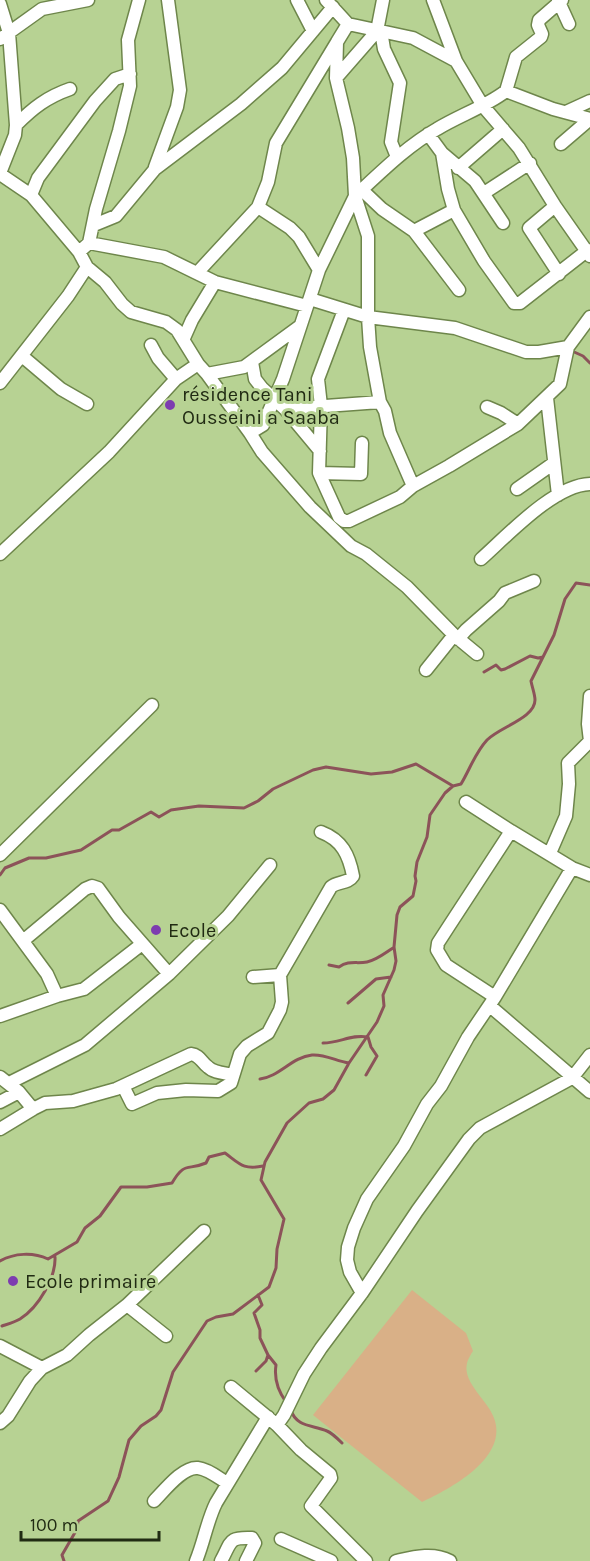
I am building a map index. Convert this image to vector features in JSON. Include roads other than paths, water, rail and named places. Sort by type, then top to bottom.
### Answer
[{"type":"street","points":[[4,36],[42,9],[52,5],[73,4],[88,0]]},
{"type":"street","points":[[80,252],[89,243],[98,199],[130,86],[128,40],[139,0]]},
{"type":"street","points":[[154,169],[177,106],[180,90],[168,0]]},
{"type":"street","points":[[297,0],[313,31]]},
{"type":"street","points":[[383,0],[379,31],[384,49],[400,84],[391,142],[397,157]]},
{"type":"street","points":[[433,0],[456,61],[483,106],[530,163],[555,206],[589,253],[520,303],[514,303],[484,261],[454,210],[442,153]]},
{"type":"street","points":[[250,433],[263,425],[283,379],[319,270],[358,193],[397,157],[428,134],[483,106],[506,91],[516,57],[541,37],[538,21],[560,1],[569,24]]},
{"type":"street","points":[[94,225],[116,216],[154,169],[241,104],[282,68],[313,31],[328,2],[348,24],[413,38],[456,61]]},
{"type":"street","points":[[0,4],[16,125],[15,135],[0,173],[31,195],[80,252],[87,267],[105,282],[122,304],[132,312],[166,322],[177,330],[198,364],[262,452],[310,507],[351,546],[366,554],[419,599],[456,637],[477,654]]},
{"type":"street","points":[[197,273],[258,207],[268,182],[276,143],[281,132],[304,99],[348,24]]},
{"type":"street","points":[[336,78],[379,31]]},
{"type":"street","points":[[337,42],[336,78],[348,128],[358,193],[368,236],[370,347],[380,402],[385,411],[390,433],[413,486]]},
{"type":"street","points":[[31,195],[38,178],[94,101],[115,79],[130,74]]},
{"type":"street","points":[[16,125],[39,103],[53,95],[70,90]]},
{"type":"street","points":[[506,91],[590,119]]},
{"type":"street","points":[[566,112],[590,102]]},
{"type":"street","points":[[561,144],[590,119]]},
{"type":"street","points":[[458,168],[503,129]]},
{"type":"street","points":[[428,134],[442,153],[474,181],[503,223]]},
{"type":"street","points":[[484,193],[530,163]]},
{"type":"street","points":[[358,193],[414,231],[459,290]]},
{"type":"street","points":[[555,206],[529,228],[559,274]]},
{"type":"street","points":[[258,207],[295,232],[319,270]]},
{"type":"street","points":[[414,231],[454,210]]},
{"type":"street","points":[[89,243],[164,257],[215,282],[368,317],[455,328],[531,352],[568,347]]},
{"type":"street","points":[[0,383],[68,296],[87,267]]},
{"type":"street","points":[[184,338],[215,282]]},
{"type":"street","points":[[344,310],[320,369],[318,384],[321,406],[320,473],[330,499],[339,517],[344,521],[382,507],[400,497],[413,486],[518,424],[560,384],[568,347],[590,317]]},
{"type":"street","points":[[207,374],[239,369],[300,326]]},
{"type":"street","points":[[151,345],[158,358],[176,379]]},
{"type":"street","points":[[22,356],[61,389],[87,404]]},
{"type":"street","points":[[252,362],[255,379],[285,409],[320,451]]},
{"type":"street","points":[[0,555],[109,452],[176,379],[198,364]]},
{"type":"street","points":[[547,398],[558,495]]},
{"type":"street","points":[[285,409],[380,402]]},
{"type":"street","points":[[487,407],[501,412],[518,424]]},
{"type":"street","points":[[320,473],[361,474],[362,443]]},
{"type":"street","points":[[517,489],[554,464]]},
{"type":"street","points":[[481,559],[548,501],[570,487],[590,484]]},
{"type":"street","points":[[426,670],[456,637],[499,602],[505,593],[534,581]]},
{"type":"street","points":[[550,853],[566,816],[568,763],[590,741],[588,724],[590,696]]},
{"type":"street","points":[[0,855],[152,705]]},
{"type":"street","points":[[466,802],[572,868],[590,875]]},
{"type":"street","points":[[511,831],[449,926],[438,944],[438,950],[446,965],[493,1002],[572,1078],[590,1092]]},
{"type":"street","points":[[123,1086],[133,1104],[147,1096],[168,1091],[218,1091],[231,1083],[240,1054],[247,1046],[268,1033],[280,1010],[282,1002],[280,975],[331,887],[347,882],[353,876],[346,852],[339,842],[321,832]]},
{"type":"street","points":[[33,1109],[19,1092],[4,1080],[85,1045],[169,974],[228,916],[270,865]]},
{"type":"street","points":[[362,1293],[350,1272],[347,1260],[352,1235],[367,1199],[404,1146],[427,1104],[441,1086],[468,1037],[493,1002],[572,868]]},
{"type":"street","points":[[24,940],[85,889],[92,886],[98,888],[169,974]]},
{"type":"street","points":[[0,910],[4,924],[24,940],[47,974],[57,996]]},
{"type":"street","points":[[0,1016],[84,989],[142,944]]},
{"type":"street","points":[[253,977],[280,975]]},
{"type":"street","points":[[0,1129],[45,1103],[73,1101],[123,1086],[191,1054],[199,1057],[207,1067],[214,1071],[233,1075]]},
{"type":"street","points":[[196,1561],[204,1543],[211,1512],[227,1483],[272,1421],[284,1415],[304,1374],[321,1348],[469,1139],[480,1128],[572,1078],[590,1055]]},
{"type":"street","points":[[0,1102],[19,1092]]},
{"type":"street","points":[[0,1423],[8,1416],[30,1381],[42,1368],[67,1356],[127,1305],[204,1231]]},
{"type":"street","points":[[127,1305],[166,1336]]},
{"type":"street","points":[[0,1346],[42,1368]]},
{"type":"street","points":[[231,1387],[330,1474],[331,1478],[311,1506],[366,1561]]},
{"type":"street","points":[[154,1501],[175,1480],[192,1468],[200,1468],[227,1483]]},
{"type":"street","points":[[221,1561],[235,1538],[252,1538],[255,1543],[246,1561]]},
{"type":"street","points":[[281,1539],[331,1561]]},
{"type":"street","points":[[396,1561],[422,1556],[438,1557],[450,1561]]},
{"type":"waterway","points":[[572,351],[583,356],[590,363]]},
{"type":"waterway","points":[[64,1561],[62,1555],[77,1529],[78,1521],[108,1501],[119,1477],[129,1440],[141,1426],[161,1410],[173,1372],[207,1321],[233,1314],[269,1287],[276,1268],[277,1249],[284,1219],[261,1180],[265,1162],[287,1123],[309,1103],[323,1099],[334,1090],[377,1022],[384,1006],[383,995],[396,961],[394,947],[397,915],[400,907],[413,896],[417,862],[427,837],[430,815],[445,793],[453,786],[461,784],[487,740],[529,712],[535,700],[531,681],[554,635],[565,599],[576,583],[590,585]]},
{"type":"waterway","points":[[484,672],[496,665],[501,670],[505,669],[530,656],[543,657]]},
{"type":"waterway","points":[[0,875],[5,868],[29,858],[46,858],[81,850],[112,830],[119,830],[151,812],[159,817],[171,810],[199,806],[244,808],[258,801],[273,789],[313,770],[326,767],[371,774],[392,772],[416,764],[453,786]]},
{"type":"waterway","points":[[329,965],[339,967],[349,963],[371,961],[393,948]]},
{"type":"waterway","points":[[348,1003],[376,979],[391,977]]},
{"type":"waterway","points":[[323,1043],[368,1037],[377,1056],[366,1075]]},
{"type":"waterway","points":[[260,1079],[273,1075],[298,1059],[312,1055],[349,1063]]},
{"type":"waterway","points":[[0,1261],[24,1254],[48,1259],[77,1242],[85,1228],[100,1216],[121,1187],[147,1187],[172,1183],[183,1169],[206,1163],[209,1157],[225,1153],[246,1167],[263,1166]]},
{"type":"waterway","points":[[2,1326],[20,1319],[34,1307],[53,1273],[55,1257]]},
{"type":"waterway","points":[[256,1371],[266,1361],[268,1355],[260,1338],[260,1330],[254,1313],[262,1305],[258,1295]]},
{"type":"waterway","points":[[268,1355],[276,1365],[277,1384],[286,1402]]},
{"type":"waterway","points":[[291,1410],[293,1416],[301,1423],[329,1432],[342,1443]]},
{"type":"place","name":"résidence Tani Ousseini a Saaba","points":[[170,405]]},
{"type":"place","name":"Ecole","points":[[156,930]]},
{"type":"place","name":"Ecole primaire","points":[[13,1281]]}]
